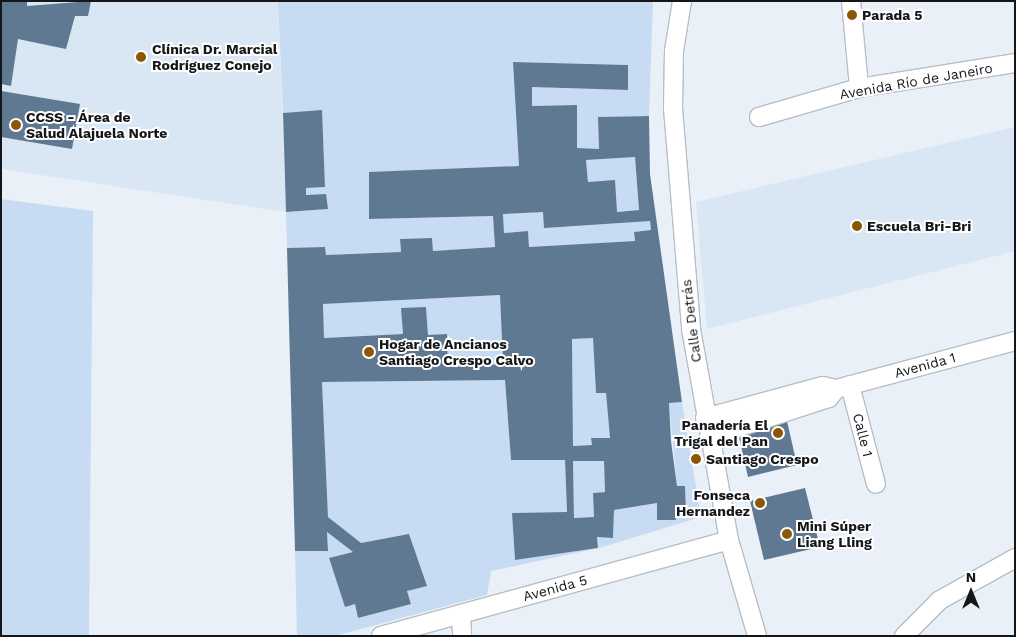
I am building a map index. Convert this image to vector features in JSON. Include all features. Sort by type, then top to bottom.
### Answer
[{"type":"street","name":"Calle Detrás","points":[[682,1],[674,51],[673,108],[690,329],[728,540],[757,636]]},
{"type":"street","points":[[851,1],[859,88]]},
{"type":"street","name":"Avenida Río de Janeiro","points":[[759,116],[859,88],[1015,62]]},
{"type":"street","name":"Avenida 1","points":[[705,418],[823,386],[843,387],[1015,341]]},
{"type":"street","name":"Avenida 1","points":[[709,437],[829,398],[843,387]]},
{"type":"street","name":"Calle 1","points":[[843,387],[876,484]]},
{"type":"street","name":"Avenida 5","points":[[381,636],[728,540]]},
{"type":"street","points":[[904,636],[940,600],[1015,558]]},
{"type":"street","points":[[461,614],[462,636]]},
{"type":"shaded area","name":"Clínica Dr. Marcial Rodríguez Conejo","points":[[1,1],[278,1],[286,212],[1,169]]},
{"type":"shaded area","points":[[278,1],[653,1],[649,116],[598,117],[599,149],[577,148],[577,105],[532,106],[532,87],[627,90],[627,65],[513,62],[519,166],[369,173],[370,219],[493,216],[495,247],[433,251],[432,238],[400,239],[401,252],[326,255],[325,247],[287,248],[286,212],[327,209],[306,195],[306,188],[325,187],[322,111],[283,113]]},
{"type":"shaded area","name":"Escuela Bri-Bri","points":[[1015,127],[1015,251],[707,329],[696,202]]},
{"type":"shaded area","points":[[635,157],[639,210],[617,212],[588,182],[586,160]]},
{"type":"shaded area","points":[[1,199],[93,211],[89,636],[1,636]]},
{"type":"shaded area","points":[[543,212],[650,221],[651,230],[634,232],[635,241],[529,247],[528,231],[504,233],[503,214]]},
{"type":"shaded area","points":[[500,295],[503,364],[448,367],[447,335],[428,335],[426,307],[402,309],[403,334],[324,338],[323,304]]},
{"type":"shaded area","points":[[593,338],[596,393],[606,393],[610,438],[591,438],[592,445],[573,446],[572,339]]},
{"type":"shaded area","points":[[505,380],[511,460],[565,460],[567,512],[512,513],[515,560],[598,548],[597,537],[613,538],[614,510],[657,503],[657,520],[675,520],[675,512],[686,513],[685,486],[677,486],[669,403],[682,402],[701,517],[599,548],[491,571],[487,595],[335,636],[297,636],[295,551],[328,551],[327,532],[353,552],[329,558],[345,606],[355,604],[358,618],[411,603],[407,591],[328,517],[322,382]]},
{"type":"shaded area","points":[[573,461],[604,461],[605,492],[593,493],[594,517],[574,518]]},
{"type":"building","points":[[1,1],[27,1],[27,6],[91,1],[88,16],[75,16],[66,49],[18,39],[11,86],[1,84]]},
{"type":"building","name":"Hogar de Ancianos Santiago Crespo Calvo","points":[[513,62],[628,65],[628,90],[532,87],[532,106],[577,105],[577,148],[599,149],[598,117],[649,116],[650,174],[682,402],[669,403],[671,441],[677,486],[685,486],[686,513],[675,512],[676,520],[657,520],[657,503],[614,510],[613,538],[597,537],[598,548],[515,560],[512,513],[567,512],[565,460],[511,460],[505,380],[322,382],[328,517],[361,543],[409,534],[427,586],[407,591],[411,604],[358,618],[355,604],[345,607],[329,558],[353,552],[327,532],[328,551],[295,551],[287,248],[325,247],[326,255],[401,252],[400,239],[432,238],[433,251],[495,247],[493,216],[369,219],[369,172],[519,166]],"holes":[[[635,157],[639,210],[617,212],[615,180],[588,182],[586,160]],[[543,212],[544,228],[650,221],[651,230],[634,232],[635,241],[529,247],[528,231],[504,233],[503,214]],[[500,295],[503,364],[448,367],[447,334],[428,335],[426,307],[401,308],[403,334],[324,338],[323,304]],[[593,338],[596,393],[606,393],[610,438],[591,438],[592,445],[573,446],[572,339]],[[573,461],[604,461],[605,492],[593,493],[594,517],[574,518]]]},
{"type":"building","points":[[1,91],[80,104],[72,149],[1,137]]},
{"type":"building","points":[[322,110],[325,187],[306,188],[306,195],[326,194],[328,209],[286,212],[283,113]]},
{"type":"building","points":[[787,421],[797,465],[748,477],[739,437]]},
{"type":"building","name":"Mini Súper Liang Lling","points":[[805,488],[820,547],[764,560],[750,501]]},
{"type":"place","name":"Parada 5","points":[[852,15]]},
{"type":"place","name":"Clínica Dr. Marcial Rodríguez Conejo","points":[[141,57]]},
{"type":"place","name":"CCSS - Área de Salud Alajuela Norte","points":[[16,125]]},
{"type":"place","name":"Escuela Bri-Bri","points":[[857,226]]},
{"type":"place","name":"Hogar de Ancianos Santiago Crespo Calvo","points":[[369,352]]},
{"type":"place","name":"Panadería El Trigal del Pan","points":[[778,433]]},
{"type":"place","name":"Santiago Crespo","points":[[696,459]]},
{"type":"place","name":"Fonseca Hernandez","points":[[760,503]]},
{"type":"place","name":"Mini Súper Liang Lling","points":[[787,534]]}]
